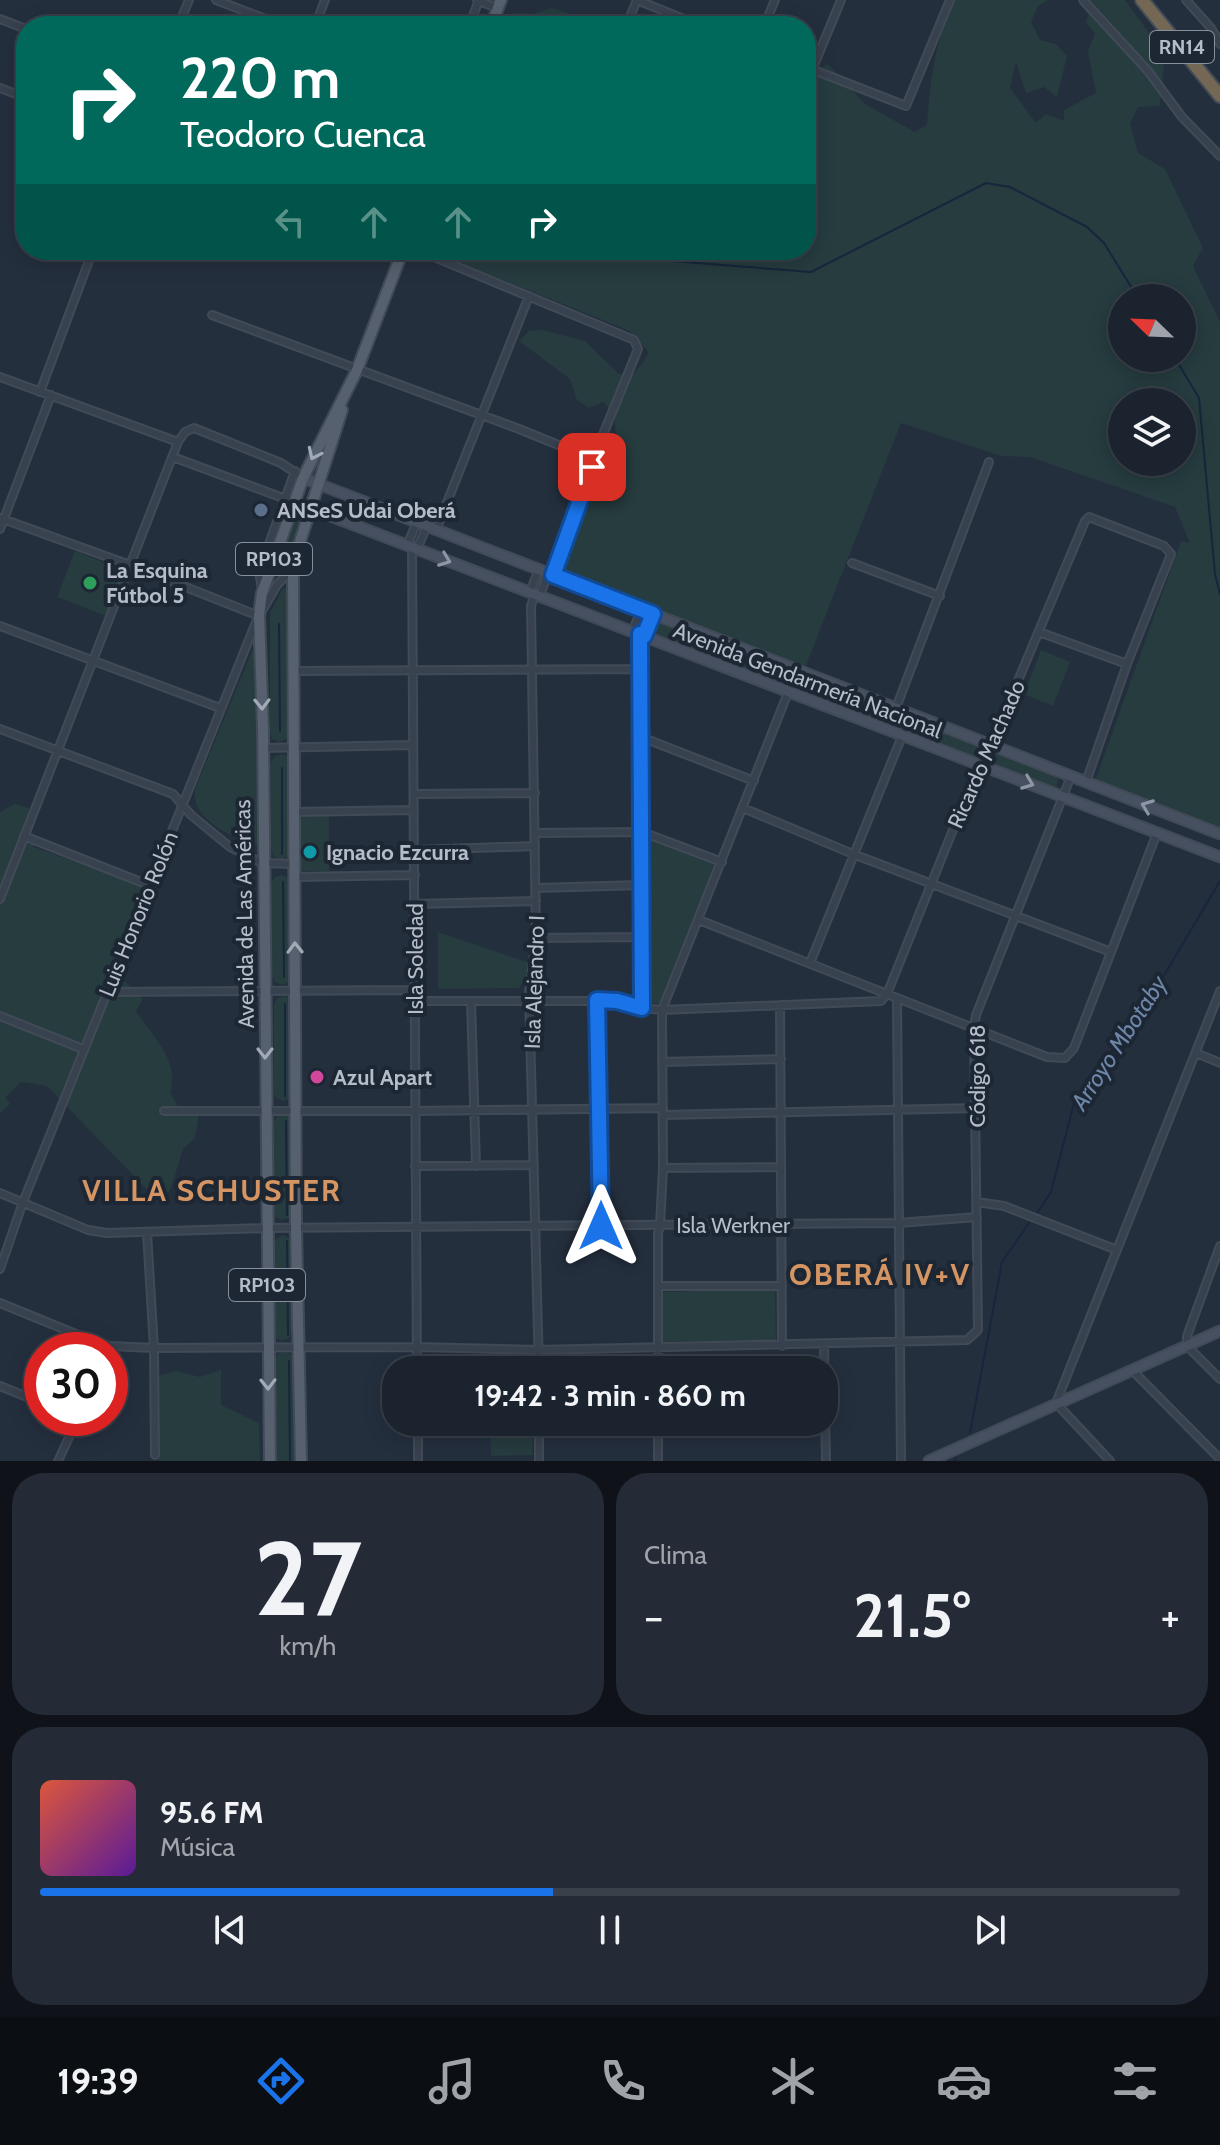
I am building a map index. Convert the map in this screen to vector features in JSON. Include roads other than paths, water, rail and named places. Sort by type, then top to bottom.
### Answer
[{"type":"highway","name":"RN14","points":[[1142,0],[1220,96]]},
{"type":"main road","name":"Avenida de Las Américas","points":[[270,1461],[259,616],[262,593],[299,475],[357,370],[399,260]]},
{"type":"main road","name":"Avenida de Las Américas","points":[[301,1461],[296,1228],[293,568],[350,385]]},
{"type":"street","points":[[216,0],[258,16]]},
{"type":"street","points":[[478,0],[499,4]]},
{"type":"street","points":[[637,0],[676,16]]},
{"type":"street","points":[[816,53],[841,0]]},
{"type":"street","points":[[816,71],[906,106],[950,0]]},
{"type":"street","points":[[1083,0],[1148,71],[1182,117],[1220,156]]},
{"type":"street","points":[[1186,0],[1211,28],[1220,44]]},
{"type":"street","points":[[40,392],[89,260]]},
{"type":"street","points":[[441,260],[626,336],[634,340],[638,349],[547,572]]},
{"type":"street","points":[[412,547],[432,528],[529,296]]},
{"type":"street","points":[[212,315],[481,415],[592,463]]},
{"type":"street","points":[[0,377],[178,442]]},
{"type":"street","points":[[0,529],[51,395]]},
{"type":"street","points":[[0,899],[178,442],[185,432],[194,428],[281,463],[299,475]]},
{"type":"street","points":[[173,457],[289,501]]},
{"type":"street","points":[[896,708],[989,462]]},
{"type":"street","name":"Avenida Gendarmería Nacional","points":[[299,475],[1220,834]]},
{"type":"street","name":"Avenida Gendarmería Nacional","points":[[289,501],[1220,857]]},
{"type":"street","name":"Ricardo Machado","points":[[887,994],[979,765],[991,745],[1089,517],[1164,546],[1171,554],[1127,664]]},
{"type":"street","points":[[2,519],[259,616]]},
{"type":"street","points":[[412,547],[417,522]]},
{"type":"street","name":"Isla Soledad","points":[[412,547],[417,1356]]},
{"type":"street","points":[[852,563],[940,596]]},
{"type":"street","name":"Luis Honorio Rolón","points":[[0,1269],[83,1049],[220,708],[259,616],[277,585],[293,568]]},
{"type":"street","name":"Isla Alejandro I","points":[[538,1356],[530,1001],[536,938],[531,606],[547,572]]},
{"type":"street","points":[[262,593],[266,604]]},
{"type":"street","points":[[642,609],[639,634],[642,1008]]},
{"type":"street","points":[[639,634],[653,614]]},
{"type":"street","points":[[0,626],[220,708]]},
{"type":"street","points":[[1039,632],[1127,664],[1086,782]]},
{"type":"street","points":[[294,671],[641,669]]},
{"type":"street","points":[[658,1356],[658,1233],[663,1168],[662,1010],[797,670]]},
{"type":"street","points":[[810,963],[911,714]]},
{"type":"street","points":[[0,729],[173,794],[218,838],[262,863],[294,864]]},
{"type":"street","points":[[641,737],[754,781]]},
{"type":"street","points":[[263,748],[413,745]]},
{"type":"street","name":"Código 618","points":[[899,1342],[967,1340],[978,1330],[976,1015],[1071,776]]},
{"type":"street","points":[[414,794],[535,793]]},
{"type":"street","points":[[743,808],[853,854],[1111,952]]},
{"type":"street","points":[[294,812],[414,810]]},
{"type":"street","points":[[536,833],[642,832],[722,862]]},
{"type":"street","points":[[699,920],[1047,1057],[1065,1058],[1074,1048],[1157,833]]},
{"type":"street","points":[[24,836],[151,886]]},
{"type":"street","points":[[414,850],[535,846]]},
{"type":"street","points":[[295,877],[415,875]]},
{"type":"street","points":[[536,888],[642,885]]},
{"type":"street","points":[[415,904],[536,901]]},
{"type":"street","points":[[536,938],[643,937]]},
{"type":"street","points":[[107,992],[415,990]]},
{"type":"street","points":[[1056,1403],[1220,991]]},
{"type":"street","points":[[415,1001],[597,1000],[662,1010],[881,1001],[887,994]]},
{"type":"street","points":[[897,998],[901,1461]]},
{"type":"street","points":[[597,1000],[601,1226]]},
{"type":"street","points":[[471,1001],[476,1166]]},
{"type":"street","points":[[780,1005],[782,1346]]},
{"type":"street","points":[[0,1016],[83,1049]]},
{"type":"street","points":[[1196,1053],[1220,1063]]},
{"type":"street","points":[[662,1062],[781,1059]]},
{"type":"street","points":[[164,1111],[600,1109],[781,1113],[977,1108]]},
{"type":"street","points":[[415,1166],[534,1165]]},
{"type":"street","points":[[663,1168],[781,1167]]},
{"type":"street","name":"Isla Werkner","points":[[0,1193],[88,1230],[107,1233],[415,1226],[898,1223],[977,1217]]},
{"type":"street","points":[[977,1202],[1004,1206],[1117,1250]]},
{"type":"street","points":[[147,1233],[154,1348],[155,1455]]},
{"type":"street","points":[[1220,1246],[1187,1336],[1187,1346],[1220,1379]]},
{"type":"street","points":[[658,1286],[782,1286]]},
{"type":"street","points":[[0,1303],[70,1332]]},
{"type":"street","points":[[929,1461],[1220,1331]]},
{"type":"street","points":[[128,1348],[417,1347],[538,1350],[899,1342]]},
{"type":"street","points":[[824,1345],[826,1461]]},
{"type":"street","points":[[1132,1370],[1220,1459]]},
{"type":"street","points":[[0,1386],[24,1396]]},
{"type":"street","points":[[1056,1403],[1110,1461]]},
{"type":"street","points":[[58,1461],[70,1436]]},
{"type":"street","points":[[418,1436],[418,1461]]},
{"type":"street","points":[[539,1436],[539,1461]]},
{"type":"street","points":[[658,1436],[658,1461]]},
{"type":"waterway","name":"Arroyo Mbotaby","points":[[659,260],[811,272],[986,183],[1010,187],[1087,227],[1104,243],[1129,284]]},
{"type":"waterway","name":"Arroyo Mbotaby","points":[[1183,372],[1199,398],[1215,574],[1220,594]]},
{"type":"waterway","points":[[279,624],[280,731]]},
{"type":"waterway","points":[[282,768],[282,854]]},
{"type":"waterway","name":"Arroyo Mbotaby","points":[[1037,1213],[1051,1192],[1074,1103],[1150,999],[1220,881]]},
{"type":"waterway","points":[[283,882],[284,977]]},
{"type":"waterway","points":[[285,1004],[285,1096]]},
{"type":"waterway","points":[[286,1121],[287,1215]]},
{"type":"waterway","name":"Arroyo Mbotaby","points":[[970,1433],[1002,1262],[1029,1223]]},
{"type":"waterway","points":[[287,1241],[288,1335]]},
{"type":"waterway","points":[[289,1361],[290,1461]]},
{"type":"place","name":"ANSeS Udai Oberá","points":[[261,510]]},
{"type":"place","name":"La Esquina Fútbol 5","points":[[90,583]]},
{"type":"place","name":"Ignacio Ezcurra","points":[[310,852]]},
{"type":"place","name":"Azul Apart","points":[[317,1077]]},
{"type":"district","name":"VILLA SCHUSTER","points":[[212,1191]]},
{"type":"district","name":"OBERÁ IV+V","points":[[880,1275]]}]
